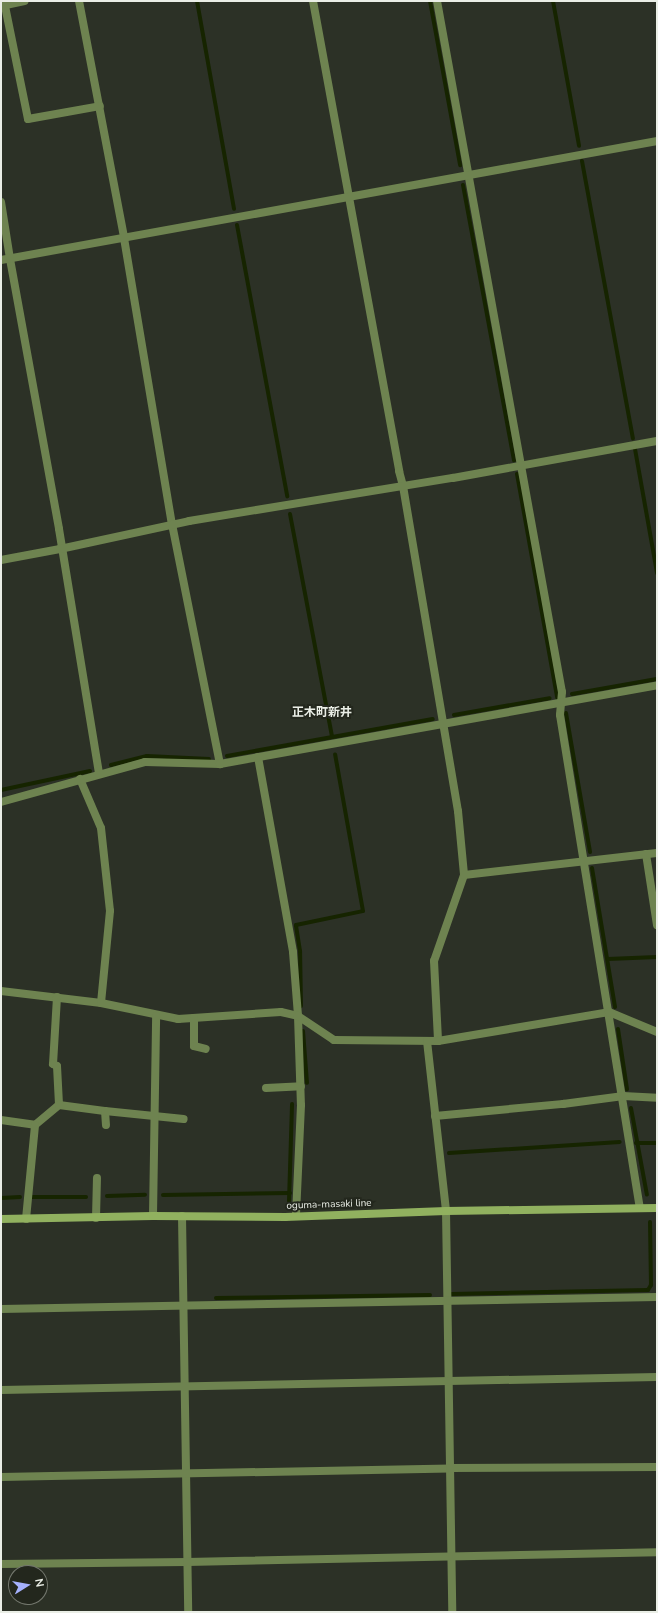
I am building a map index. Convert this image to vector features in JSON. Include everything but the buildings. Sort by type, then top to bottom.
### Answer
[{"type":"main road","name":"oguma-masaki line","points":[[1,1220],[153,1216],[296,1216],[446,1210],[657,1208]]},
{"type":"street","points":[[24,1],[3,6],[28,119],[100,106]]},
{"type":"street","points":[[79,1],[124,238],[172,524],[220,764]]},
{"type":"street","points":[[313,1],[403,486],[458,811],[464,874],[434,961],[438,1041]]},
{"type":"street","points":[[437,1],[562,692],[560,715],[640,1208]]},
{"type":"street","points":[[1,260],[657,141]]},
{"type":"street","points":[[1,202],[99,774]]},
{"type":"street","points":[[1,560],[60,549],[172,524],[403,486],[657,441]]},
{"type":"street","points":[[1,802],[145,762],[220,764],[657,685]]},
{"type":"street","points":[[258,757],[293,952],[298,1016],[300,1086],[296,1216]]},
{"type":"street","points":[[80,779],[101,828],[110,911],[101,1003]]},
{"type":"street","points":[[464,874],[657,853]]},
{"type":"street","points":[[646,854],[657,925]]},
{"type":"street","points":[[1,991],[101,1003],[156,1016],[178,1019],[281,1012],[298,1016],[334,1040],[438,1041],[609,1012],[657,1032]]},
{"type":"street","points":[[57,997],[52,1064],[57,1066],[58,1105]]},
{"type":"street","points":[[153,1216],[156,1016]]},
{"type":"street","points":[[194,1018],[194,1046],[206,1049]]},
{"type":"street","points":[[427,1041],[446,1210],[446,1301],[452,1612]]},
{"type":"street","points":[[266,1088],[300,1086]]},
{"type":"street","points":[[435,1116],[563,1104],[623,1096],[657,1098]]},
{"type":"street","points":[[26,1219],[35,1125],[58,1105],[184,1119]]},
{"type":"street","points":[[106,1111],[106,1124]]},
{"type":"street","points":[[1,1120],[35,1125]]},
{"type":"street","points":[[96,1218],[97,1178]]},
{"type":"street","points":[[182,1216],[188,1612]]},
{"type":"street","points":[[1,1309],[657,1296]]},
{"type":"street","points":[[1,1390],[657,1377]]},
{"type":"street","points":[[1,1477],[450,1468],[657,1467]]},
{"type":"street","points":[[1,1564],[187,1562],[657,1552]]},
{"type":"waterway","points":[[197,1],[234,209]]},
{"type":"waterway","points":[[430,1],[460,165]]},
{"type":"waterway","points":[[553,1],[579,146]]},
{"type":"waterway","points":[[582,161],[633,438]]},
{"type":"waterway","points":[[463,185],[514,460]]},
{"type":"waterway","points":[[237,225],[287,496]]},
{"type":"waterway","points":[[635,449],[657,573]]},
{"type":"waterway","points":[[517,474],[557,697]]},
{"type":"waterway","points":[[290,514],[332,737]]},
{"type":"waterway","points":[[572,694],[657,679]]},
{"type":"waterway","points":[[454,715],[550,698]]},
{"type":"waterway","points":[[566,713],[590,852]]},
{"type":"waterway","points":[[227,756],[433,719]]},
{"type":"waterway","points":[[301,1006],[300,951],[296,925],[363,911],[335,754]]},
{"type":"waterway","points":[[111,765],[147,756],[209,759]]},
{"type":"waterway","points":[[1,790],[90,771]]},
{"type":"waterway","points":[[592,868],[615,1007]]},
{"type":"waterway","points":[[608,959],[657,957]]},
{"type":"waterway","points":[[618,1029],[627,1089]]},
{"type":"waterway","points":[[303,1031],[307,1083]]},
{"type":"waterway","points":[[289,1201],[292,1104]]},
{"type":"waterway","points":[[631,1108],[647,1195]]},
{"type":"waterway","points":[[449,1153],[620,1142]]},
{"type":"waterway","points":[[636,1143],[657,1143]]},
{"type":"waterway","points":[[163,1195],[290,1193]]},
{"type":"waterway","points":[[107,1196],[145,1195]]},
{"type":"waterway","points":[[1,1198],[20,1197]]},
{"type":"waterway","points":[[32,1197],[86,1197]]},
{"type":"waterway","points":[[452,1294],[648,1290],[651,1285],[650,1222]]},
{"type":"waterway","points":[[216,1298],[430,1295]]},
{"type":"district","name":"正木町新井","points":[[322,713]]}]
